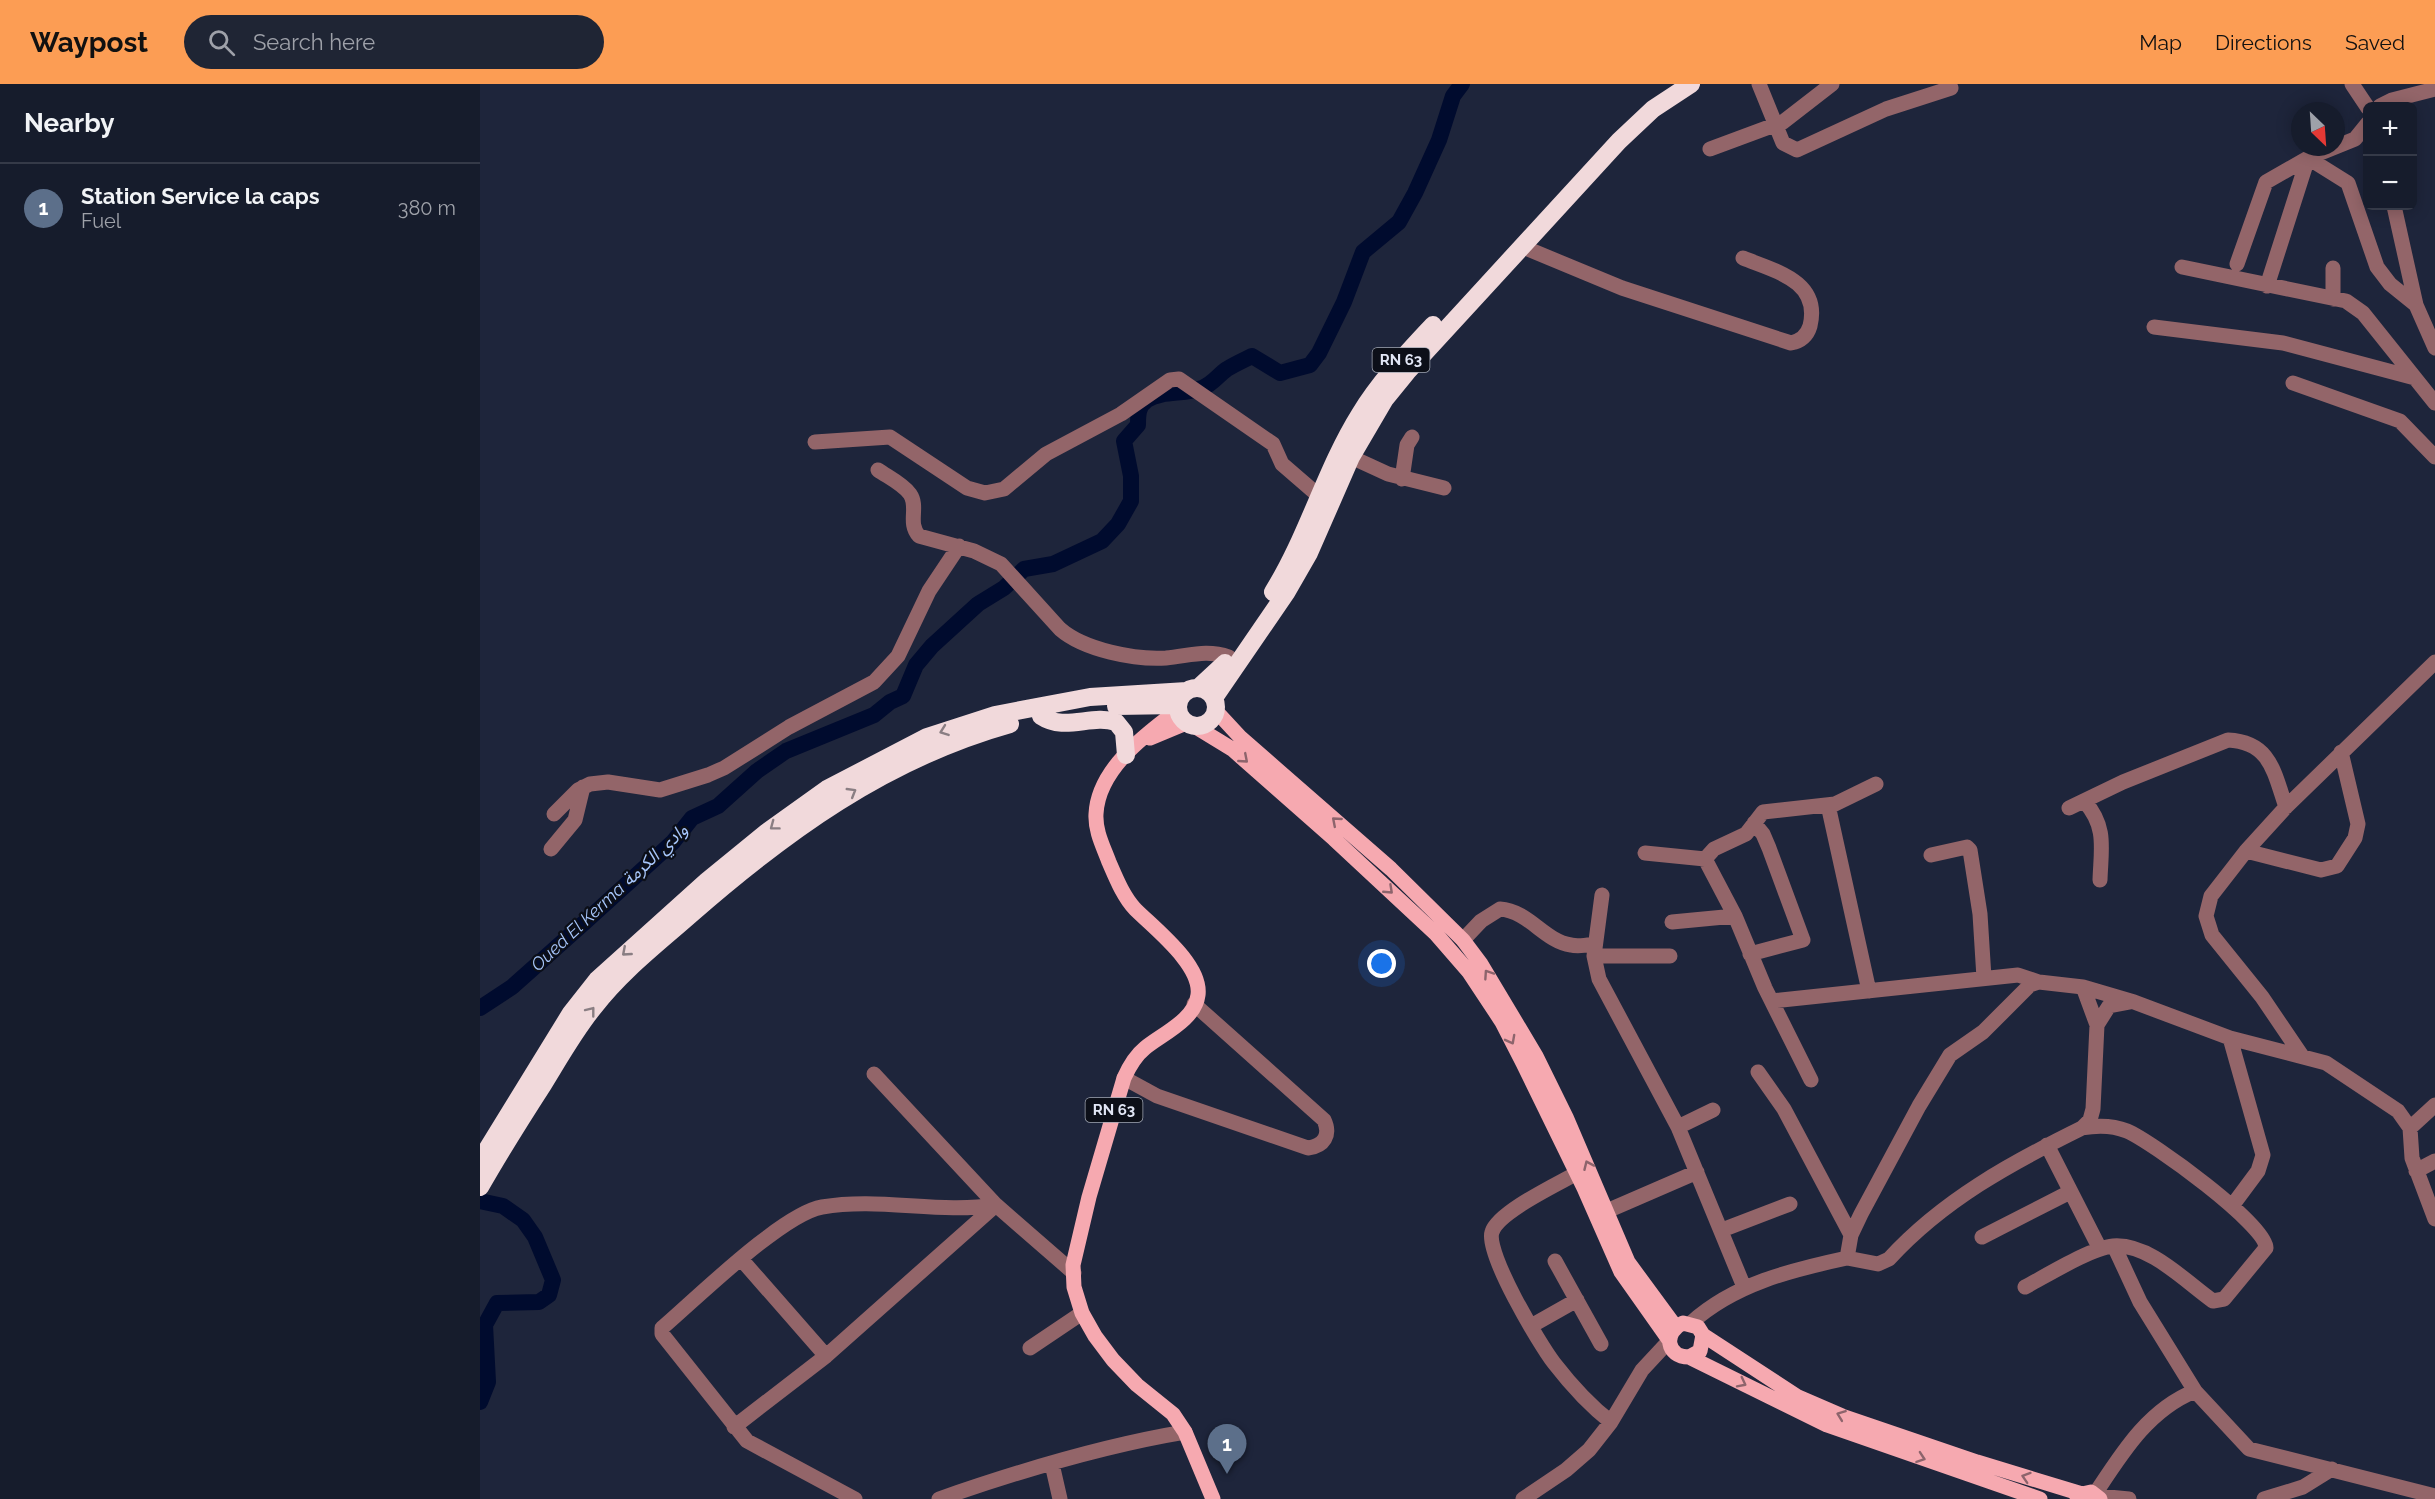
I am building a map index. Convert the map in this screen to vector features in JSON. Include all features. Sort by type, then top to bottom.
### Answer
[{"type":"highway","name":"RN 63","points":[[1194,707],[1276,587],[1303,536],[1319,496],[1359,414],[1379,386],[1612,131],[1642,104],[1673,84]]},
{"type":"highway","name":"RN 63","points":[[1351,457],[1385,399],[1407,372],[1619,141],[1653,109],[1691,84]]},
{"type":"highway","points":[[1194,707],[1298,574],[1351,457]]},
{"type":"highway","points":[[480,1161],[572,1013],[597,980],[707,881],[766,832],[820,794],[901,749],[949,729],[995,715],[1089,697],[1194,707]]},
{"type":"highway","points":[[481,1186],[579,1026],[594,1006],[626,971],[720,889],[788,834],[869,782],[962,739],[1041,716],[1114,706],[1194,707]]},
{"type":"highway","points":[[1041,716],[1059,723],[1105,720],[1116,722],[1124,732],[1130,751]]},
{"type":"main road","name":"RN 63","points":[[1194,707],[1130,751],[1113,772],[1100,794],[1096,815],[1100,839],[1125,896],[1183,957],[1196,978],[1198,995],[1191,1012],[1176,1026],[1143,1049],[1131,1062],[1124,1078],[1089,1197],[1073,1265],[1074,1287],[1082,1313],[1113,1360],[1137,1385],[1173,1414],[1185,1432],[1213,1499]]},
{"type":"main road","points":[[1194,707],[1241,738],[1392,869],[1497,988],[1536,1056],[1566,1116],[1628,1262],[1671,1336],[1671,1348],[1684,1357],[1827,1425],[2040,1499]]},
{"type":"main road","points":[[1194,707],[1222,741],[1334,839],[1455,939],[1469,972],[1502,1022],[1577,1173],[1621,1272],[1671,1336]]},
{"type":"main road","points":[[1671,1336],[1692,1323],[1703,1335],[1747,1366],[1798,1397],[1842,1416],[1977,1462],[2094,1497]]},
{"type":"main road","points":[[1684,1357],[1700,1350],[1703,1335]]},
{"type":"street","points":[[1759,84],[1775,126],[1787,147],[1803,149],[1878,112],[1952,88]]},
{"type":"street","points":[[1710,149],[1775,126],[1791,117],[1832,84]]},
{"type":"street","points":[[2352,84],[2363,102]]},
{"type":"street","points":[[2388,102],[2435,89]]},
{"type":"street","points":[[2237,264],[2266,182],[2308,158],[2355,139],[2363,128]]},
{"type":"street","points":[[2267,286],[2308,158]]},
{"type":"street","points":[[2308,158],[2348,183],[2377,267],[2390,284],[2416,305]]},
{"type":"street","points":[[2395,210],[2416,305],[2435,348]]},
{"type":"street","points":[[1523,247],[1622,288],[1791,343],[1802,339],[1809,331],[1814,311],[1808,294],[1782,273],[1743,258]]},
{"type":"street","points":[[2182,267],[2346,302],[2363,313],[2435,403]]},
{"type":"street","points":[[2333,268],[2333,299]]},
{"type":"street","points":[[2154,327],[2283,343],[2415,378]]},
{"type":"street","points":[[815,442],[890,437],[973,491],[992,493],[1010,485],[1060,445],[1121,414],[1170,380],[1179,379],[1273,444],[1282,464],[1319,496]]},
{"type":"street","points":[[2293,382],[2400,421],[2435,457]]},
{"type":"street","points":[[1402,479],[1407,445],[1412,437]]},
{"type":"street","points":[[1351,457],[1402,479],[1444,488]]},
{"type":"street","points":[[878,470],[911,496],[914,507],[912,524],[916,534],[986,555],[1000,564],[1066,634],[1110,651],[1151,658],[1209,652],[1229,657]]},
{"type":"street","points":[[554,814],[583,787],[608,782],[650,790],[676,787],[723,768],[789,727],[861,690],[894,662],[929,591],[959,546]]},
{"type":"street","points":[[2301,1056],[2262,997],[2207,926],[2211,896],[2246,850],[2286,807],[2435,662]]},
{"type":"street","points":[[2069,808],[2123,782],[2228,740],[2240,740],[2264,753],[2271,763],[2286,807]]},
{"type":"street","points":[[2246,850],[2321,870],[2337,866],[2355,838],[2358,824],[2341,752]]},
{"type":"street","points":[[1705,859],[1714,849],[1746,834],[1763,812],[1828,805],[1876,784]]},
{"type":"street","points":[[551,849],[575,820],[583,787]]},
{"type":"street","points":[[2085,802],[2097,817],[2101,827],[2100,880]]},
{"type":"street","points":[[1828,805],[1869,991]]},
{"type":"street","points":[[1750,954],[1803,940],[1769,848],[1763,834],[1754,823]]},
{"type":"street","points":[[1931,855],[1967,847],[1970,850],[1980,914],[1984,978]]},
{"type":"street","points":[[1645,853],[1705,859]]},
{"type":"street","points":[[1705,859],[1735,916],[1750,954],[1811,1080]]},
{"type":"street","points":[[1602,895],[1594,950],[1599,978],[1678,1127],[1744,1287]]},
{"type":"street","points":[[1455,939],[1500,909],[1517,913],[1560,941],[1572,945],[1594,950],[1670,956]]},
{"type":"street","points":[[1672,922],[1735,916]]},
{"type":"street","points":[[1772,1001],[2018,975],[2039,982],[2083,987],[2134,1002],[2230,1038],[2326,1063],[2398,1111],[2410,1128],[2412,1158],[2435,1219]]},
{"type":"street","points":[[1847,1258],[1851,1235],[1919,1106],[1950,1055],[1983,1032],[2030,985],[2039,982]]},
{"type":"street","points":[[1692,1323],[1709,1307],[1744,1287],[1847,1258],[1878,1264],[1889,1259],[1961,1195],[2047,1145],[2082,1128],[2090,1120],[2093,1109],[2097,1025],[2083,987]]},
{"type":"street","points":[[2097,1025],[2109,1006],[2134,1002]]},
{"type":"street","points":[[1124,1078],[1157,1096],[1308,1148],[1318,1147],[1325,1139],[1328,1129],[1324,1120],[1194,1005]]},
{"type":"street","points":[[2230,1038],[2263,1155],[2258,1172],[2232,1206]]},
{"type":"street","points":[[1758,1072],[1784,1109],[1851,1235]]},
{"type":"street","points":[[874,1074],[996,1205],[1074,1273]]},
{"type":"street","points":[[2410,1128],[2435,1104]]},
{"type":"street","points":[[1678,1127],[1713,1110]]},
{"type":"street","points":[[2025,1287],[2107,1247],[2153,1258],[2212,1301],[2219,1302],[2224,1299],[2266,1248],[2262,1235],[2232,1206],[2143,1138],[2113,1127],[2082,1128]]},
{"type":"street","points":[[2047,1145],[2070,1192],[2107,1247],[2195,1391],[2249,1449],[2435,1496]]},
{"type":"street","points":[[2416,1171],[2435,1161]]},
{"type":"street","points":[[1607,1211],[1697,1172]]},
{"type":"street","points":[[1577,1173],[1504,1217],[1492,1232],[1493,1253],[1552,1361],[1591,1406],[1611,1422]]},
{"type":"street","points":[[1982,1237],[2070,1192]]},
{"type":"street","points":[[855,1499],[747,1441],[661,1330],[741,1259],[800,1214],[820,1207],[883,1204],[965,1209],[996,1205]]},
{"type":"street","points":[[1722,1230],[1790,1204]]},
{"type":"street","points":[[734,1427],[826,1356],[996,1205]]},
{"type":"street","points":[[741,1259],[826,1356]]},
{"type":"street","points":[[1555,1261],[1601,1344]]},
{"type":"street","points":[[1532,1326],[1577,1300]]},
{"type":"street","points":[[1030,1348],[1082,1313]]},
{"type":"street","points":[[1522,1499],[1589,1450],[1611,1422],[1642,1370],[1671,1336]]},
{"type":"street","points":[[1642,1370],[1684,1357]]},
{"type":"street","points":[[2129,1499],[2094,1497],[2124,1449],[2159,1412],[2195,1391]]},
{"type":"street","points":[[939,1499],[1001,1478],[1124,1443],[1185,1432]]},
{"type":"street","points":[[1052,1464],[1060,1499]]},
{"type":"street","points":[[2264,1499],[2303,1487],[2332,1469]]},
{"type":"waterway","name":"Oued El Kerma وادي الكرمة","points":[[480,1008],[512,987],[585,922],[673,842],[692,818],[718,806],[757,771],[786,751],[874,715],[890,702],[903,696],[916,665],[932,646],[978,604],[1004,588],[1024,569],[1053,564],[1102,541],[1118,524],[1131,501],[1131,476],[1124,441],[1138,425],[1138,414],[1144,402],[1160,395],[1202,388],[1227,369],[1252,356],[1280,373],[1310,365],[1319,353],[1344,302],[1363,252],[1399,222],[1415,193],[1439,140],[1453,96],[1462,84]]},
{"type":"waterway","name":"Oued El Kerma وادي الكرمة","points":[[480,1201],[503,1206],[523,1220],[535,1237],[553,1280],[549,1295],[539,1302],[497,1303],[485,1325],[488,1382],[480,1402]]},
{"type":"place","name":"Station Service la caps","points":[[1227,1474]]}]
